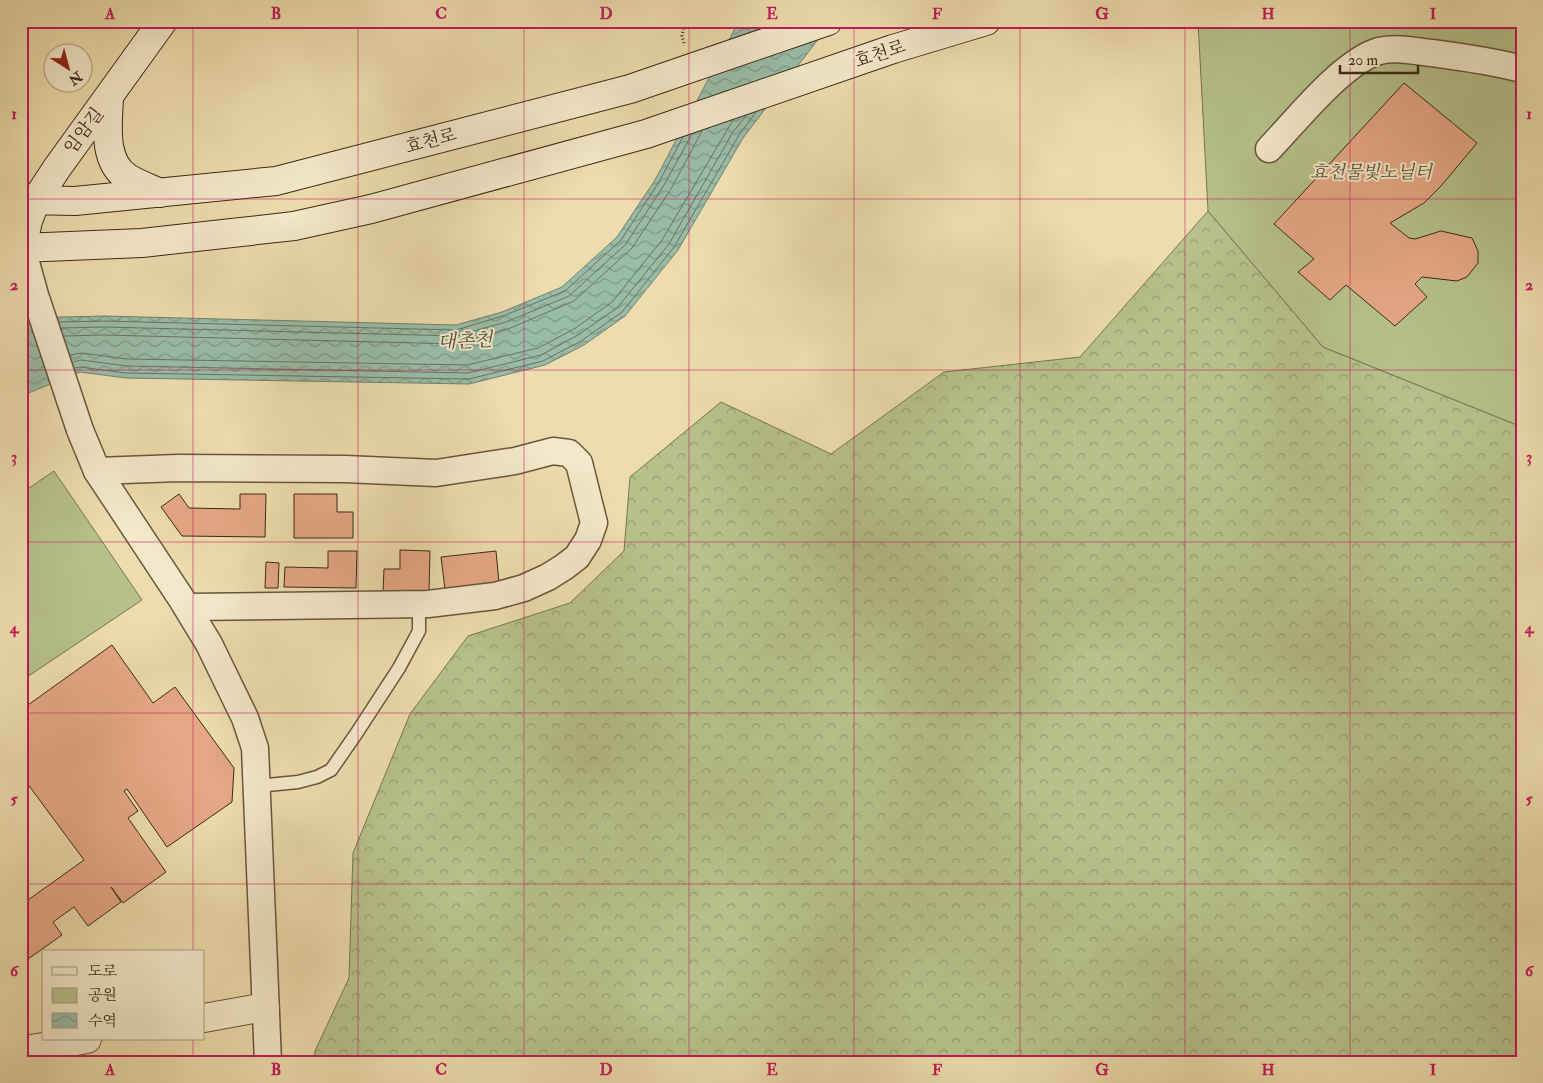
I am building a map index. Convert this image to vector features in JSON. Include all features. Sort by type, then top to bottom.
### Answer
[{"type":"main road","name":"임암길","points":[[22,248],[28,221],[29,200],[57,168],[163,21]]},
{"type":"main road","name":"효천로","points":[[29,200],[75,202],[276,181],[630,89],[828,21]]},
{"type":"main road","name":"효천로","points":[[22,248],[142,243],[294,226],[380,207],[646,134],[893,49],[986,21]]},
{"type":"main road","points":[[109,98],[107,143],[118,168],[126,177],[160,193]]},
{"type":"main road","points":[[205,1018],[265,1007]]},
{"type":"main road","points":[[21,1051],[82,1040]]},
{"type":"street","points":[[1270,149],[1332,82],[1359,60],[1380,51],[1400,49],[1471,58],[1522,69]]},
{"type":"street","points":[[22,248],[35,296],[80,430],[97,471],[187,607],[209,644],[245,718],[255,748],[268,1062]]},
{"type":"street","points":[[97,471],[178,468],[345,469],[436,473],[515,461],[553,451],[569,452],[579,463],[594,523],[588,540],[577,557],[548,577],[524,588],[495,596],[419,604],[187,607]]},
{"type":"lane","points":[[257,786],[298,782],[317,777],[331,770],[399,668],[419,631],[419,604]]},
{"type":"green space","name":"효천물빛노닐터","points":[[1198,21],[1514,21],[1522,23],[1522,427],[1323,347],[1208,211]]},
{"type":"green space","points":[[1208,211],[1323,347],[1522,427],[1522,1062],[314,1062],[315,1051],[349,978],[353,853],[410,714],[468,636],[570,603],[624,551],[630,477],[721,402],[831,454],[944,372],[1080,357]]},
{"type":"green space","points":[[54,471],[142,600],[21,681],[21,477],[29,488]]},
{"type":"water","name":"대촌천","points":[[739,21],[832,21],[743,138],[678,250],[625,316],[584,345],[545,365],[469,384],[126,378],[80,372],[21,396],[21,318],[104,316],[456,325],[502,312],[562,287],[617,237],[655,180]]},
{"type":"building","points":[[1404,83],[1477,143],[1424,203],[1390,223],[1409,238],[1415,239],[1441,231],[1472,238],[1478,251],[1478,263],[1467,277],[1457,281],[1422,277],[1415,284],[1427,297],[1395,326],[1346,285],[1330,300],[1298,272],[1314,259],[1274,224]]},
{"type":"building","points":[[179,494],[189,508],[240,509],[240,494],[266,494],[265,537],[182,536],[161,507]]},
{"type":"building","points":[[294,494],[337,494],[337,512],[353,512],[353,538],[294,538]]},
{"type":"building","points":[[400,550],[430,551],[429,591],[383,593],[384,569],[400,569]]},
{"type":"building","points":[[328,551],[357,551],[356,588],[284,587],[285,567],[328,568]]},
{"type":"building","points":[[496,551],[499,583],[445,589],[441,557]]},
{"type":"building","points":[[266,562],[279,563],[278,588],[265,588]]},
{"type":"building","points":[[112,645],[153,703],[175,687],[234,768],[232,802],[167,847],[127,789],[124,791],[138,811],[128,818],[166,872],[123,903],[111,887],[121,902],[88,926],[74,907],[53,922],[62,935],[21,964],[21,905],[84,860],[21,775],[21,710]]}]
